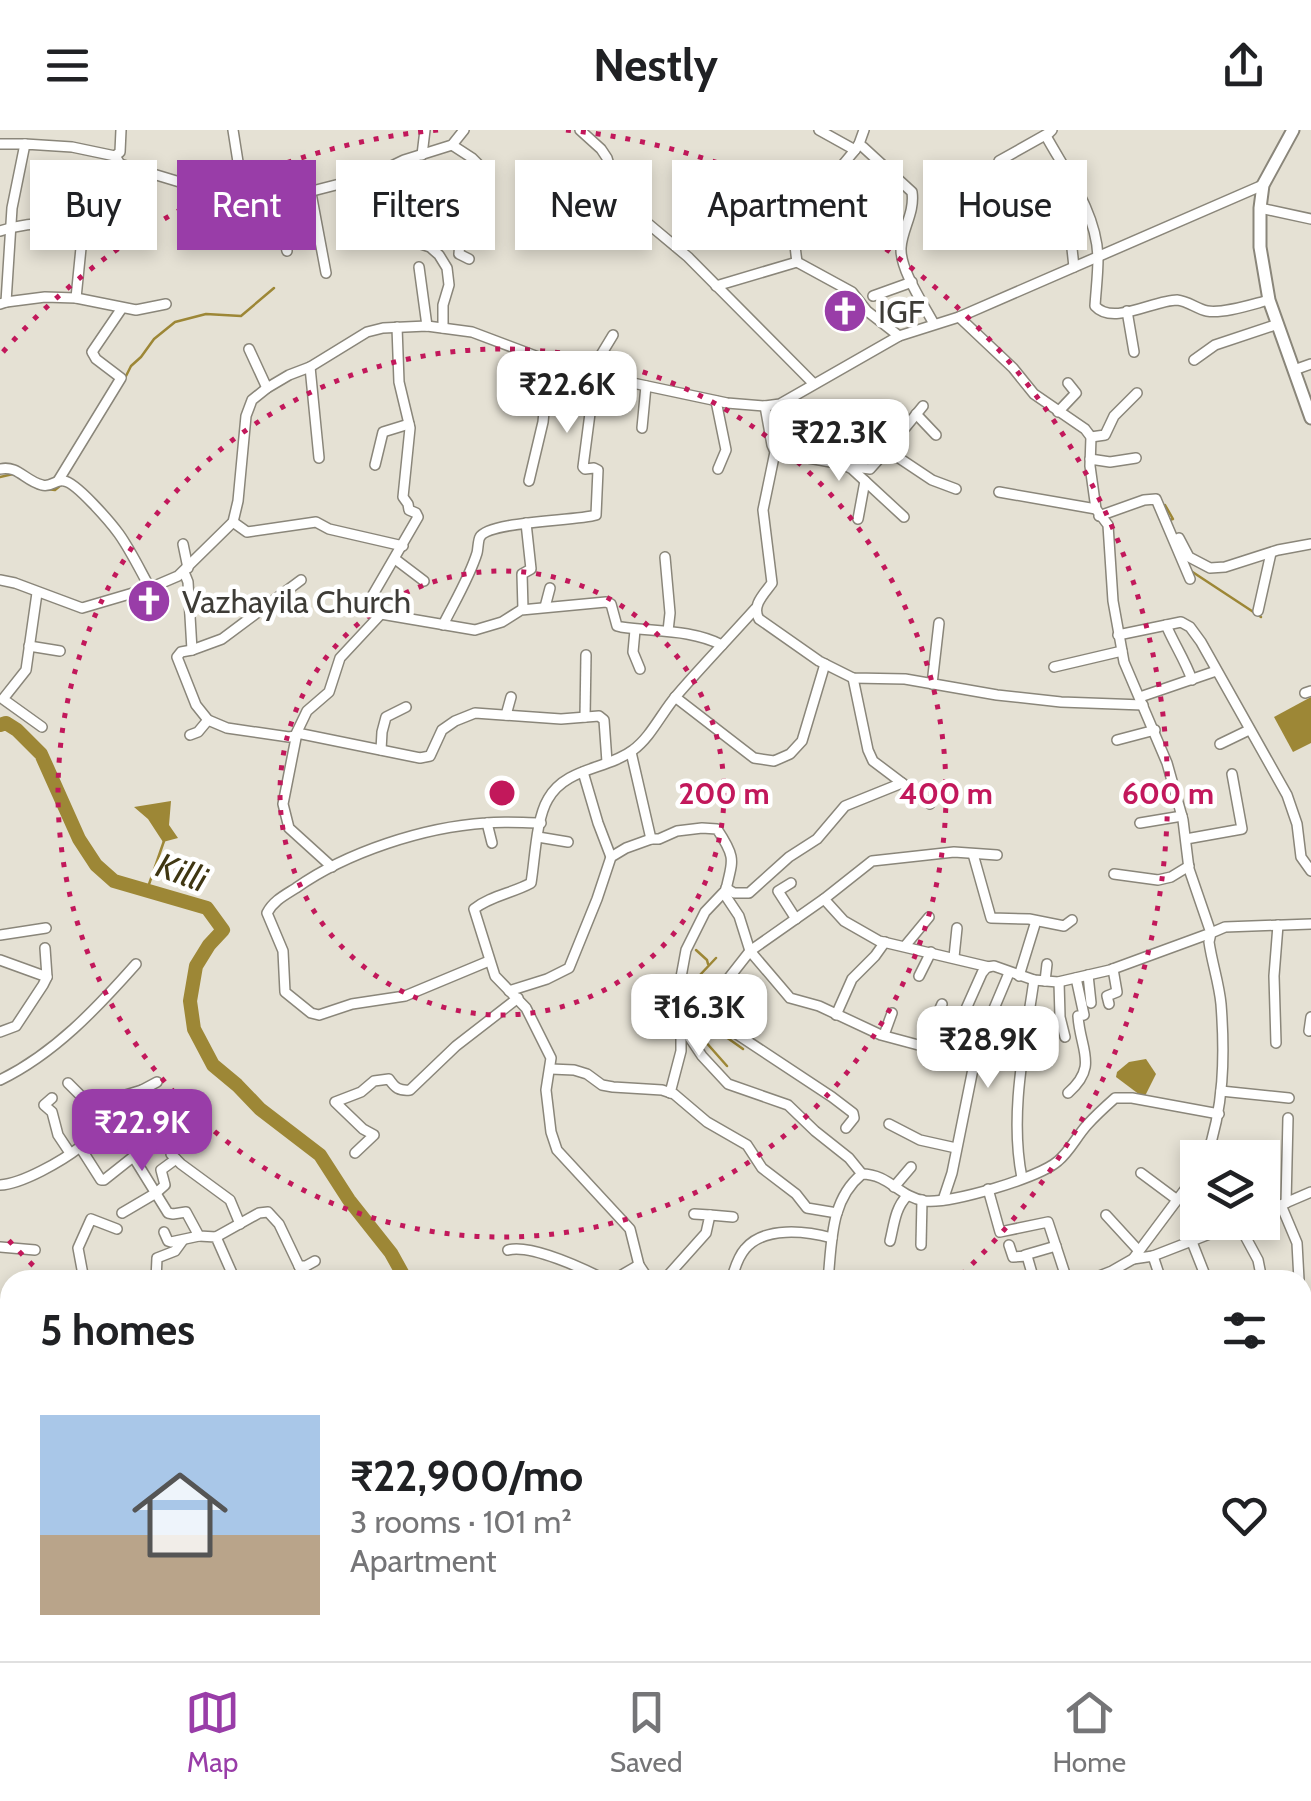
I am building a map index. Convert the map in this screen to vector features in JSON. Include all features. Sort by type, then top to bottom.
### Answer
[{"type":"main road","points":[[1293,130],[1263,184],[1261,256],[1270,300],[1311,418]]},
{"type":"street","points":[[114,156],[120,152],[121,130]]},
{"type":"street","points":[[233,130],[237,160]]},
{"type":"street","points":[[422,155],[425,130]]},
{"type":"street","points":[[410,160],[452,145],[464,130]]},
{"type":"street","points":[[580,130],[606,158],[627,206],[688,257],[814,384]]},
{"type":"street","points":[[819,130],[877,158],[912,192],[901,253],[934,324]]},
{"type":"street","points":[[797,262],[796,232],[857,147],[864,130]]},
{"type":"street","points":[[1001,160],[1049,132],[1088,215],[1098,255],[1098,311],[1106,314],[1176,300],[1208,311],[1270,300]]},
{"type":"street","points":[[0,144],[72,147],[114,156],[120,164],[177,181]]},
{"type":"street","points":[[24,144],[12,208],[3,303],[45,297],[76,298],[136,310],[166,304]]},
{"type":"street","points":[[452,145],[482,168],[465,214],[466,226],[458,254],[469,259]]},
{"type":"street","points":[[0,580],[82,608],[150,588],[186,570],[233,522],[246,416],[252,400],[367,332],[427,326],[472,332],[593,374],[716,401],[765,406],[784,402],[899,336],[959,317],[1263,184]]},
{"type":"street","points":[[1260,208],[1311,219]]},
{"type":"street","points":[[316,220],[326,274]]},
{"type":"street","points":[[0,232],[30,224]]},
{"type":"street","points":[[76,298],[81,250]]},
{"type":"street","points":[[434,250],[447,268],[449,285],[443,305],[443,328]]},
{"type":"street","points":[[1072,250],[1074,267]]},
{"type":"street","points":[[716,286],[797,262],[852,292],[867,311],[899,336]]},
{"type":"street","points":[[419,266],[427,326]]},
{"type":"street","points":[[873,296],[912,282]]},
{"type":"street","points":[[0,470],[14,468],[42,485],[50,486],[61,480],[121,378],[92,352],[122,308]]},
{"type":"street","points":[[1126,311],[1134,352]]},
{"type":"street","points":[[959,317],[1013,368],[1034,394],[1091,437],[1090,459],[1098,512],[1108,526],[1109,566],[1122,652],[1167,763],[1182,816],[1189,866],[1211,933],[1209,942],[1221,1001],[1223,1062],[1219,1114],[1211,1140]]},
{"type":"street","points":[[1194,360],[1215,345],[1278,324]]},
{"type":"street","points":[[397,327],[399,382],[410,424],[403,498],[408,510],[418,517],[370,600],[381,614],[476,630],[502,622],[522,610],[606,602],[616,626],[708,638],[722,645]]},
{"type":"street","points":[[443,625],[477,553],[480,536],[526,523],[596,515],[598,470],[583,467],[593,374],[612,335]]},
{"type":"street","points":[[249,349],[267,388]]},
{"type":"street","points":[[529,481],[543,422],[548,361]]},
{"type":"street","points":[[1294,370],[1311,364]]},
{"type":"street","points":[[310,367],[319,458]]},
{"type":"street","points":[[1058,412],[1076,393],[1068,383]]},
{"type":"street","points":[[642,428],[646,386]]},
{"type":"street","points":[[1091,437],[1105,436],[1114,416],[1136,393]]},
{"type":"street","points":[[716,401],[726,450],[718,469]]},
{"type":"street","points":[[642,1270],[630,1229],[557,1150],[546,1090],[551,1058],[547,1046],[531,1017],[495,976],[474,909],[531,882],[546,802],[556,787],[639,745],[675,697],[755,609],[772,583],[762,510],[775,452],[765,406]]},
{"type":"street","points":[[775,452],[870,469],[919,410],[936,435]]},
{"type":"street","points":[[375,464],[384,432],[410,424]]},
{"type":"street","points":[[888,450],[932,480],[956,488]]},
{"type":"street","points":[[1090,459],[1110,462],[1136,458]]},
{"type":"street","points":[[844,465],[904,517]]},
{"type":"street","points":[[61,480],[81,492],[118,532],[150,588]]},
{"type":"street","points":[[858,518],[865,482]]},
{"type":"street","points":[[998,492],[1098,512],[1156,498],[1190,579]]},
{"type":"street","points":[[233,522],[247,532],[316,522],[329,530],[402,546]]},
{"type":"street","points":[[522,610],[522,574],[531,569],[526,523]]},
{"type":"street","points":[[1179,538],[1189,557],[1210,568],[1311,544]]},
{"type":"street","points":[[184,544],[192,650]]},
{"type":"street","points":[[1258,610],[1271,553]]},
{"type":"street","points":[[665,557],[668,632]]},
{"type":"street","points":[[396,559],[424,581]]},
{"type":"street","points":[[301,580],[222,639],[181,652],[178,657],[196,705],[208,720],[227,728],[290,738],[297,733],[420,758],[430,756],[442,730],[475,713],[561,719],[599,716],[604,720],[607,762]]},
{"type":"street","points":[[545,607],[550,588]]},
{"type":"street","points":[[37,592],[26,670],[3,700],[42,727]]},
{"type":"street","points":[[755,609],[763,622],[853,678],[905,679],[1061,702],[1142,701],[1216,671]]},
{"type":"street","points":[[332,866],[289,828],[283,804],[297,733],[305,714],[329,692],[340,658],[381,614]]},
{"type":"street","points":[[1118,635],[1185,622],[1202,642],[1287,795],[1297,824],[1301,857],[1311,871]]},
{"type":"street","points":[[932,684],[939,624]]},
{"type":"street","points":[[1166,625],[1192,680]]},
{"type":"street","points":[[635,630],[633,652],[640,669]]},
{"type":"street","points":[[29,646],[60,651]]},
{"type":"street","points":[[1054,667],[1122,652]]},
{"type":"street","points":[[586,655],[586,718]]},
{"type":"street","points":[[675,697],[754,758],[774,761],[790,754],[802,741],[825,664]]},
{"type":"street","points":[[853,678],[873,761],[930,804]]},
{"type":"street","points":[[506,715],[512,696]]},
{"type":"street","points":[[381,750],[386,717],[406,707]]},
{"type":"street","points":[[190,735],[208,720]]},
{"type":"street","points":[[1117,740],[1155,730]]},
{"type":"street","points":[[1220,744],[1249,730]]},
{"type":"street","points":[[631,752],[651,840]]},
{"type":"street","points":[[356,1154],[374,1135],[363,1130],[335,1102],[374,1082],[389,1079],[395,1088],[410,1090],[514,995],[569,968],[611,857],[583,772]]},
{"type":"street","points":[[1186,839],[1242,829],[1232,774]]},
{"type":"street","points":[[725,890],[749,893],[789,858],[817,840],[845,806],[902,783]]},
{"type":"street","points":[[1140,823],[1182,816]]},
{"type":"street","points":[[487,822],[492,843]]},
{"type":"street","points":[[489,962],[405,996],[352,1004],[324,1014],[311,1012],[286,992],[284,950],[267,913],[298,886],[367,851],[436,830],[487,822],[541,824]]},
{"type":"street","points":[[611,857],[626,848],[690,828],[716,829],[731,852],[732,873],[725,890],[705,912],[686,950],[679,988],[681,1051],[670,1093]]},
{"type":"street","points":[[538,836],[568,842]]},
{"type":"street","points":[[846,1128],[854,1118],[853,1113],[717,1021],[709,1010],[716,993],[750,951],[872,861],[954,852],[997,856]]},
{"type":"street","points":[[973,854],[991,918],[1064,926],[1072,920]]},
{"type":"street","points":[[1114,874],[1158,880],[1189,866]]},
{"type":"street","points":[[791,882],[778,891],[796,919]]},
{"type":"street","points":[[725,890],[739,916],[750,951],[790,998],[924,1048],[947,1050],[982,972],[988,967]]},
{"type":"street","points":[[824,900],[844,921],[885,942],[994,966],[1040,981],[1060,982],[1113,969],[1225,927],[1311,924]]},
{"type":"street","points":[[905,946],[929,917]]},
{"type":"street","points":[[944,1200],[978,1048],[1036,921]]},
{"type":"street","points":[[1276,1043],[1274,976],[1278,925]]},
{"type":"street","points":[[0,935],[46,928]]},
{"type":"street","points":[[954,958],[957,928]]},
{"type":"street","points":[[836,1014],[852,979],[885,942]]},
{"type":"street","points":[[0,1032],[16,1026],[47,977],[46,948]]},
{"type":"street","points":[[919,976],[932,952]]},
{"type":"street","points":[[0,960],[47,977]]},
{"type":"street","points":[[0,1080],[50,1048],[101,1004],[136,964]]},
{"type":"street","points":[[1022,1178],[1016,1132],[1024,1044],[1046,964]]},
{"type":"street","points":[[1109,1004],[1107,996],[1117,992],[1113,969]]},
{"type":"street","points":[[1088,975],[1092,1002]]},
{"type":"street","points":[[1068,1092],[1079,1083],[1086,1063],[1078,1027],[1078,1016],[1084,1015],[1076,978]]},
{"type":"street","points":[[1060,982],[1060,1017],[1065,1037]]},
{"type":"street","points":[[924,1048],[942,1004]]},
{"type":"street","points":[[884,1036],[892,1013]]},
{"type":"street","points":[[1309,1031],[1311,1017]]},
{"type":"street","points":[[680,1023],[702,1056],[728,1084],[788,1106],[862,1174],[883,1178],[908,1196],[922,1200],[944,1200],[1040,1172],[1056,1163],[1115,1098],[1219,1114]]},
{"type":"street","points":[[550,1070],[574,1070],[602,1085],[670,1093],[707,1122],[747,1145],[762,1168],[796,1194],[807,1208],[837,1213]]},
{"type":"street","points":[[0,1185],[15,1183],[80,1147],[119,1096],[157,1082]]},
{"type":"street","points":[[68,1083],[104,1119]]},
{"type":"street","points":[[142,1090],[160,1114],[172,1142],[171,1154],[230,1200],[240,1224]]},
{"type":"street","points":[[1221,1091],[1289,1098]]},
{"type":"street","points":[[52,1098],[44,1105],[52,1112],[58,1135],[70,1153]]},
{"type":"street","points":[[1288,1118],[1283,1204],[1296,1243],[1298,1270]]},
{"type":"street","points":[[890,1124],[920,1140],[956,1148]]},
{"type":"street","points":[[80,1147],[104,1180],[167,1130]]},
{"type":"street","points":[[134,1158],[168,1213],[186,1212],[199,1236]]},
{"type":"street","points":[[122,1213],[166,1184],[160,1170],[176,1159]]},
{"type":"street","points":[[44,1168],[50,1181]]},
{"type":"street","points":[[894,1187],[911,1168]]},
{"type":"street","points":[[1141,1173],[1176,1199]]},
{"type":"street","points":[[829,1270],[843,1195],[862,1174]]},
{"type":"street","points":[[988,1189],[1000,1232],[1048,1222],[1064,1270]]},
{"type":"street","points":[[1280,1205],[1311,1192]]},
{"type":"street","points":[[1114,1270],[1136,1255],[1180,1194]]},
{"type":"street","points":[[890,1241],[896,1212],[908,1196]]},
{"type":"street","points":[[921,1245],[922,1200]]},
{"type":"street","points":[[164,1232],[168,1241],[199,1236],[216,1238],[269,1213],[280,1224],[301,1270]]},
{"type":"street","points":[[694,1214],[733,1218]]},
{"type":"street","points":[[1106,1214],[1136,1255]]},
{"type":"street","points":[[673,1270],[706,1232],[710,1215]]},
{"type":"street","points":[[82,1270],[78,1248],[91,1219],[117,1229]]},
{"type":"street","points":[[734,1270],[747,1246],[756,1241],[802,1231],[832,1238]]},
{"type":"street","points":[[216,1238],[230,1270]]},
{"type":"street","points":[[156,1270],[156,1258],[175,1252],[184,1240]]},
{"type":"street","points":[[1136,1255],[1152,1256],[1197,1240]]},
{"type":"street","points":[[1247,1240],[1260,1270]]},
{"type":"street","points":[[1192,1242],[1202,1270]]},
{"type":"street","points":[[1008,1245],[1013,1257],[1056,1246]]},
{"type":"street","points":[[0,1247],[35,1250]]},
{"type":"street","points":[[508,1250],[539,1252],[583,1270]]},
{"type":"street","points":[[1025,1255],[1030,1270]]},
{"type":"street","points":[[1152,1256],[1157,1270]]},
{"type":"street","points":[[300,1266],[316,1261]]},
{"type":"street","points":[[630,1270],[639,1265]]},
{"type":"shaded area","points":[[1311,697],[1311,743],[1293,752],[1274,717]]},
{"type":"shaded area","points":[[171,801],[169,825],[178,838],[163,842],[148,819],[134,807]]},
{"type":"shaded area","points":[[1146,1059],[1156,1074],[1144,1098],[1116,1077],[1129,1062]]},
{"type":"waterway","points":[[124,380],[154,339],[175,322],[206,314],[241,316],[274,288]]},
{"type":"waterway","points":[[0,477],[13,474]]},
{"type":"waterway","points":[[37,488],[55,490],[61,485]]},
{"type":"waterway","points":[[1165,505],[1173,519],[1170,522]]},
{"type":"waterway","points":[[1191,571],[1261,617]]},
{"type":"waterway","name":"Killi","points":[[0,725],[6,723],[17,730],[41,754],[79,839],[96,865],[114,881],[207,908],[223,930],[196,966],[190,1001],[194,1029],[213,1065],[260,1109],[320,1155],[400,1270]]},
{"type":"waterway","points":[[147,890],[164,841]]},
{"type":"waterway","points":[[696,950],[708,964]]},
{"type":"waterway","points":[[716,958],[690,990],[691,1017],[696,1031],[727,1066]]},
{"type":"waterway","points":[[690,999],[712,1027],[743,1049]]},
{"type":"place","name":"IGF","points":[[845,311]]},
{"type":"place","name":"Vazhayila Church","points":[[149,601]]}]
